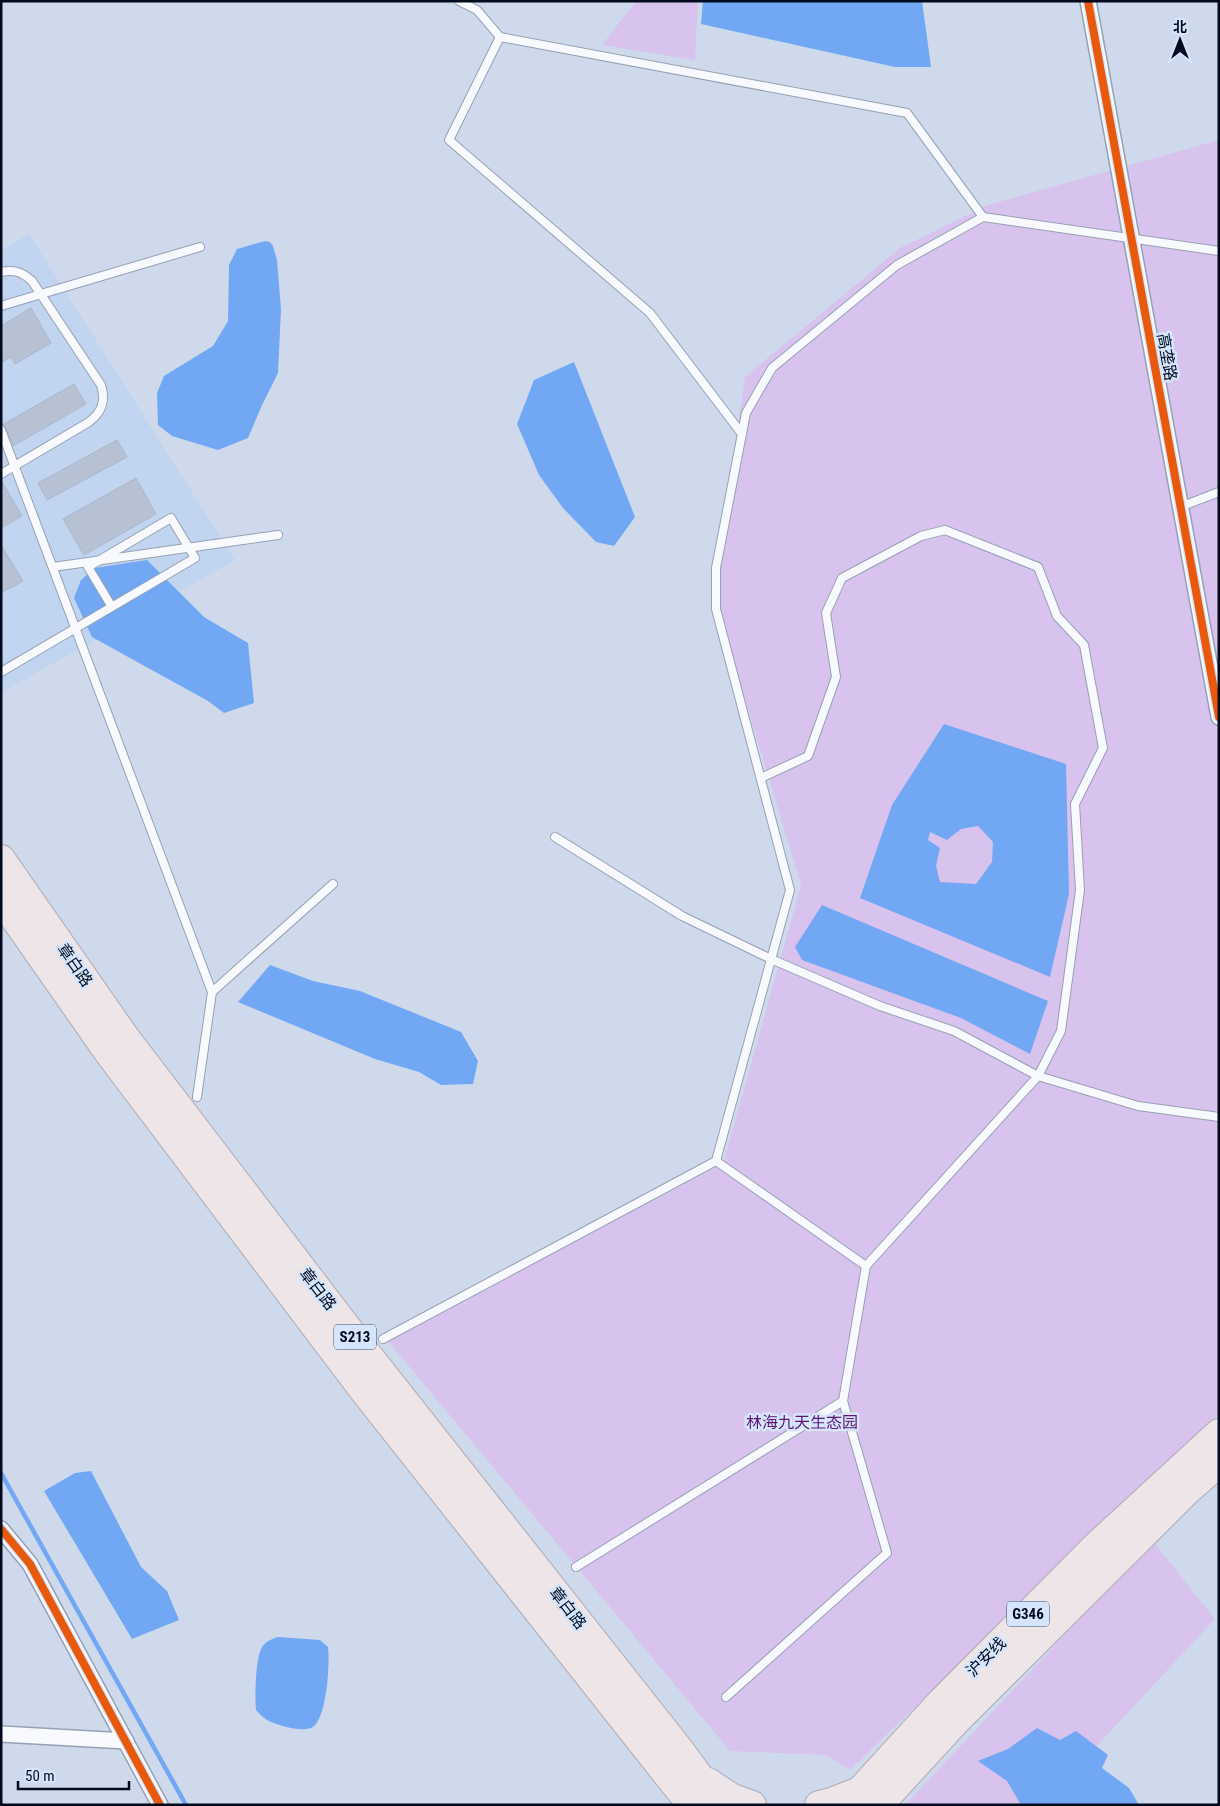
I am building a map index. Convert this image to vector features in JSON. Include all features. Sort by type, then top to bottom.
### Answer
[{"type":"highway","name":"章白路","points":[[1,860],[125,1037],[368,1355],[686,1787],[692,1805]]},
{"type":"highway","name":"章白路","points":[[1,899],[108,1052],[358,1383],[686,1787],[720,1805]]},
{"type":"highway","name":"沪安线","points":[[862,1800],[948,1695],[1094,1548],[1219,1433]]},
{"type":"highway","name":"沪安线","points":[[862,1800],[958,1719],[1188,1490],[1219,1463]]},
{"type":"highway","points":[[686,1787],[752,1805]]},
{"type":"highway","points":[[819,1805],[831,1802],[862,1800]]},
{"type":"street","name":"高垄路","points":[[1088,1],[1219,718]]},
{"type":"street","points":[[1,1529],[30,1564],[160,1805]]},
{"type":"street","points":[[1,1734],[126,1741]]},
{"type":"lane","points":[[458,1],[477,10],[500,37],[907,114],[983,217]]},
{"type":"lane","points":[[500,37],[449,140],[650,313],[742,434]]},
{"type":"lane","points":[[383,1339],[716,1161],[790,890],[716,609],[716,568],[746,413],[772,368],[897,265],[983,217],[1219,251]]},
{"type":"lane","points":[[1,306],[200,247]]},
{"type":"lane","points":[[1,272],[19,272],[32,281],[101,386],[104,396],[100,411],[89,422],[1,474]]},
{"type":"lane","points":[[1,430],[212,992],[197,1097]]},
{"type":"lane","points":[[1180,507],[1219,492]]},
{"type":"lane","points":[[1,672],[196,558],[171,518],[88,567],[112,607]]},
{"type":"lane","points":[[726,1697],[887,1553],[843,1402],[866,1266],[1038,1076],[1061,1031],[1080,890],[1076,804],[1103,748],[1084,645],[1056,616],[1038,567],[946,530],[921,536],[842,578],[826,613],[836,677],[808,756],[761,778]]},
{"type":"lane","points":[[53,567],[278,535]]},
{"type":"lane","points":[[555,837],[682,916],[771,959],[880,1006],[954,1031],[1038,1076],[1138,1106],[1219,1118]]},
{"type":"lane","points":[[212,992],[333,884]]},
{"type":"lane","points":[[716,1161],[866,1266]]},
{"type":"lane","points":[[576,1567],[843,1402]]},
{"type":"shaded area","points":[[29,234],[235,560],[1,693],[1,251]]},
{"type":"green space","points":[[636,1],[698,1],[695,60],[602,45]]},
{"type":"green space","name":"林海九天生态园","points":[[1219,140],[1219,1414],[850,1770],[826,1755],[730,1751],[387,1340],[723,1164],[801,885],[713,593],[745,377],[900,248],[988,205]]},
{"type":"green space","points":[[1153,1541],[1215,1619],[1042,1805],[905,1805]]},
{"type":"water","points":[[703,1],[922,1],[931,67],[895,67],[701,24]]},
{"type":"water","points":[[265,241],[270,242],[273,246],[277,260],[281,309],[278,373],[248,438],[218,450],[172,436],[158,425],[157,393],[164,376],[213,346],[228,321],[229,265],[237,249]]},
{"type":"water","points":[[574,362],[635,517],[614,546],[596,542],[563,508],[539,475],[517,424],[534,380]]},
{"type":"water","points":[[147,560],[204,617],[248,643],[254,703],[224,713],[208,701],[92,637],[74,598],[81,580],[95,568]]},
{"type":"water","points":[[944,724],[1066,764],[1069,894],[1050,977],[860,898],[892,805]],"holes":[[[978,826],[993,842],[992,862],[976,884],[940,882],[936,866],[940,848],[928,840],[930,832],[947,840],[961,829]]]},
{"type":"water","points":[[822,905],[1048,1001],[1030,1054],[961,1018],[802,960],[795,947]]},
{"type":"water","points":[[270,965],[313,981],[360,991],[461,1032],[478,1061],[473,1084],[441,1085],[419,1072],[375,1059],[238,1002]]},
{"type":"water","points":[[91,1471],[141,1567],[167,1591],[179,1620],[132,1639],[44,1491],[75,1473]]},
{"type":"water","points":[[278,1637],[320,1640],[328,1647],[327,1689],[322,1713],[313,1727],[296,1729],[286,1727],[266,1719],[256,1710],[256,1678],[260,1653],[265,1643]]},
{"type":"water","points":[[1037,1728],[1060,1740],[1076,1731],[1108,1755],[1102,1768],[1129,1788],[1139,1805],[1021,1805],[1007,1781],[978,1761],[1008,1749]]},
{"type":"building","points":[[31,308],[51,343],[15,364],[11,357],[1,363],[1,326]]},
{"type":"building","points":[[74,384],[86,404],[13,446],[6,428],[2,425]]},
{"type":"building","points":[[117,440],[127,457],[47,500],[38,483]]},
{"type":"building","points":[[136,478],[156,514],[84,555],[63,519]]},
{"type":"building","points":[[1,480],[22,516],[1,528]]},
{"type":"building","points":[[1,545],[23,581],[1,593]]},
{"type":"waterway","points":[[1,1473],[186,1805]]},
{"type":"cycle path","points":[[1088,1],[1219,717]]},
{"type":"cycle path","points":[[1,1529],[30,1564],[160,1805]]}]
